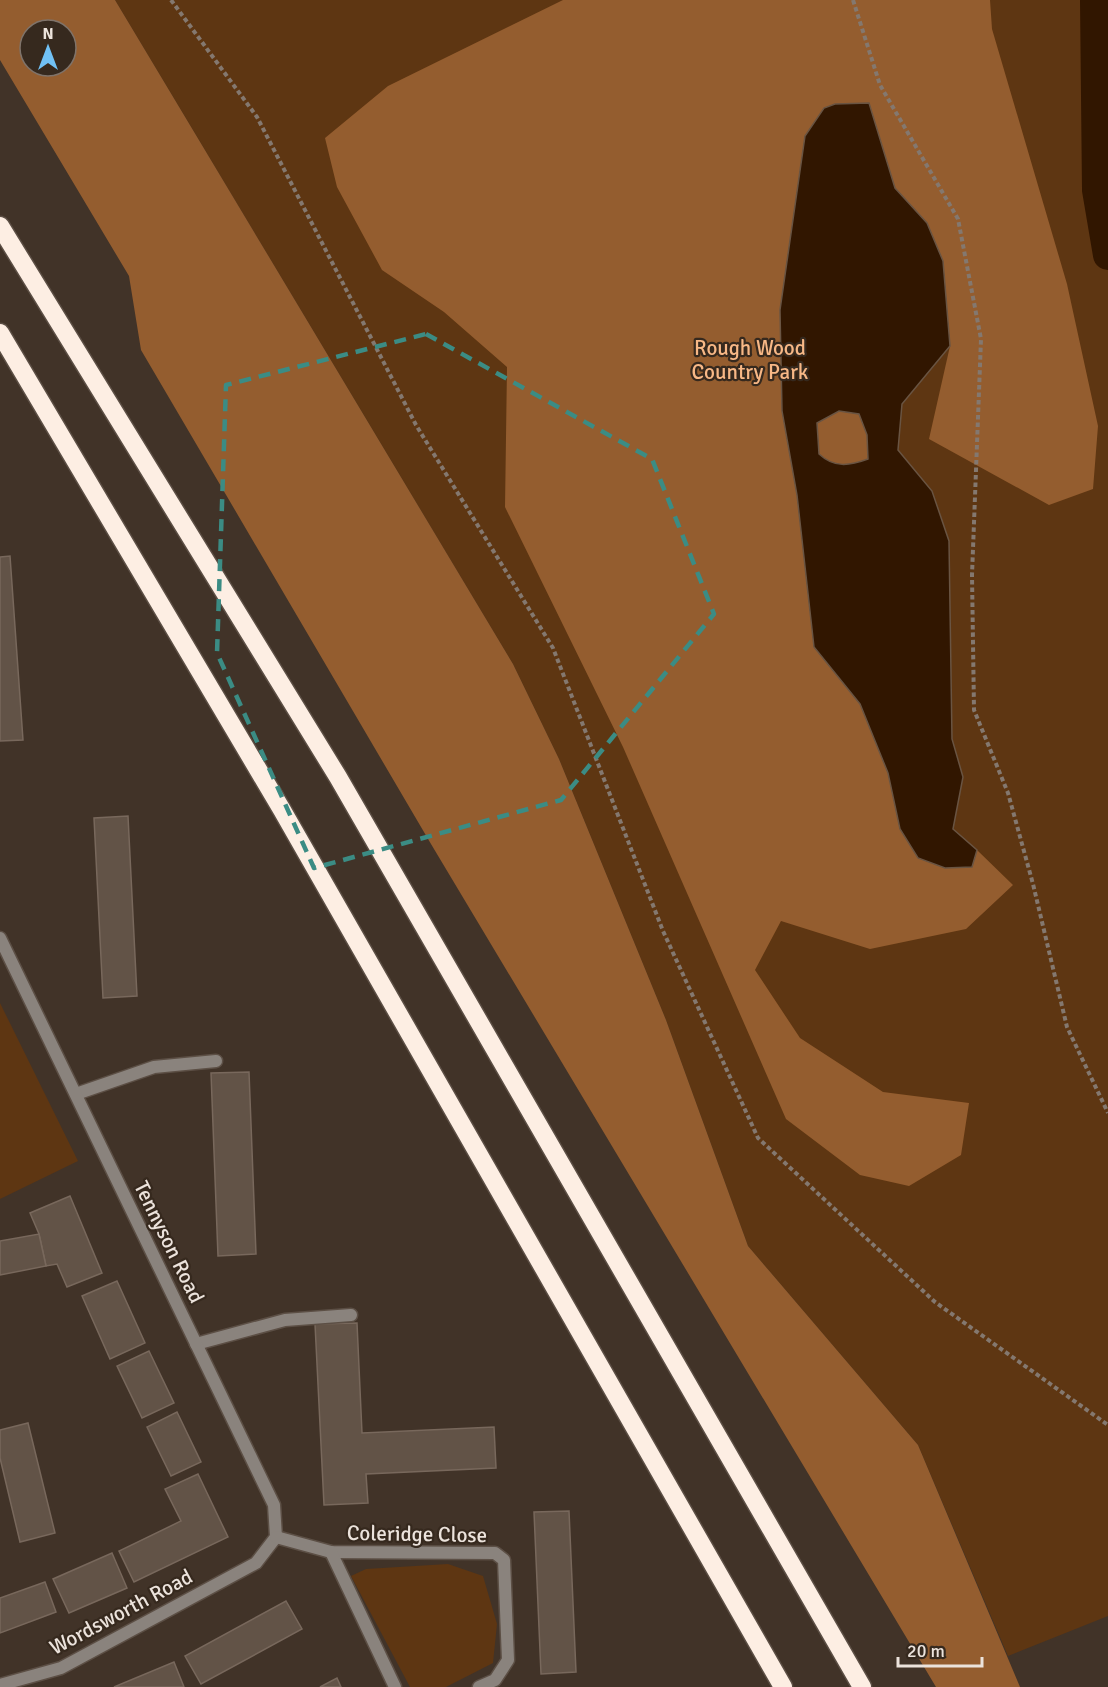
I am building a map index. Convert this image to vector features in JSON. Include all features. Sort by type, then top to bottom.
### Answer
[{"type":"highway","points":[[0,226],[338,777],[862,1687]]},
{"type":"highway","points":[[0,333],[282,810],[783,1687]]},
{"type":"street","name":"Tennyson Road","points":[[0,938],[274,1505],[276,1537]]},
{"type":"street","points":[[76,1094],[154,1067],[216,1061]]},
{"type":"street","points":[[196,1344],[285,1320],[351,1315]]},
{"type":"street","name":"Coleridge Close","points":[[276,1537],[331,1552],[495,1553],[504,1560],[508,1660],[495,1680],[479,1687]]},
{"type":"street","name":"Wordsworth Road","points":[[0,1685],[61,1668],[256,1563],[276,1537]]},
{"type":"street","name":"Coleridge Close","points":[[331,1552],[395,1687]]},
{"type":"path","points":[[171,0],[257,117],[416,425],[553,648],[663,931],[758,1138],[935,1302],[1108,1425]]},
{"type":"path","points":[[853,0],[880,85],[958,219],[981,339],[972,575],[975,710],[1008,793],[1033,884],[1067,1027],[1108,1113]]},
{"type":"highlighted area","points":[[426,334],[652,459],[714,614],[561,800],[314,868],[217,653],[226,385]]},
{"type":"green space","points":[[0,0],[115,0],[513,664],[559,759],[666,1020],[748,1246],[918,1445],[1020,1687],[936,1687],[431,844],[141,350],[129,276],[0,60]]},
{"type":"green space","name":"Rough Wood Country Park","points":[[115,0],[1108,0],[1108,1616],[1008,1656],[918,1445],[748,1246],[666,1020],[559,759],[513,664]]},
{"type":"green space","points":[[563,0],[990,0],[992,29],[1067,284],[1098,426],[1093,489],[1049,505],[929,439],[950,346],[943,261],[927,223],[895,189],[869,103],[805,136],[780,310],[782,411],[797,495],[814,647],[860,704],[888,773],[900,829],[972,867],[977,850],[1013,885],[966,929],[870,949],[781,921],[755,970],[800,1038],[883,1092],[969,1103],[961,1155],[909,1186],[860,1175],[786,1119],[623,747],[505,507],[507,367],[444,312],[382,270],[337,187],[325,138],[388,86]]},
{"type":"green space","points":[[839,411],[859,414],[867,435],[868,459],[836,464],[819,454],[817,423]]},
{"type":"green space","points":[[0,1003],[78,1161],[0,1199]]},
{"type":"green space","points":[[448,1564],[483,1576],[497,1624],[493,1663],[446,1687],[410,1687],[351,1576],[366,1569]]},
{"type":"shaded area","points":[[869,103],[895,188],[927,223],[943,261],[950,346],[902,404],[898,450],[932,491],[949,541],[952,739],[963,777],[953,829],[977,850],[972,867],[945,868],[918,858],[900,829],[888,773],[860,704],[814,647],[797,495],[782,411],[780,310],[805,136],[824,108],[835,104]],"holes":[[[839,411],[859,414],[867,435],[868,459],[836,464],[819,454],[817,423]]]},
{"type":"building","points":[[10,556],[23,740],[0,741],[0,557]]},
{"type":"building","points":[[128,816],[137,996],[103,998],[94,818]]},
{"type":"building","points":[[249,1072],[256,1254],[218,1256],[211,1073]]},
{"type":"building","points":[[70,1196],[102,1273],[67,1287],[57,1264],[46,1266],[39,1234],[30,1213]]},
{"type":"building","points":[[39,1234],[46,1266],[0,1275],[0,1241]]},
{"type":"building","points":[[117,1281],[145,1343],[110,1359],[82,1296]]},
{"type":"building","points":[[357,1323],[362,1433],[494,1427],[496,1468],[366,1474],[368,1503],[324,1505],[315,1324]]},
{"type":"building","points":[[149,1351],[174,1403],[142,1418],[117,1366]]},
{"type":"building","points":[[177,1412],[201,1462],[171,1476],[147,1427]]},
{"type":"building","points":[[28,1423],[55,1533],[20,1542],[0,1458],[0,1430]]},
{"type":"building","points":[[198,1474],[228,1537],[134,1582],[119,1551],[181,1521],[165,1489]]},
{"type":"building","points":[[569,1511],[576,1672],[541,1674],[534,1512]]},
{"type":"building","points":[[112,1553],[127,1588],[69,1613],[53,1579]]},
{"type":"building","points":[[45,1582],[56,1612],[0,1633],[0,1598]]},
{"type":"building","points":[[286,1601],[302,1629],[201,1684],[185,1656]]},
{"type":"building","points":[[174,1662],[184,1687],[114,1687]]},
{"type":"building","points":[[337,1678],[341,1687],[320,1687]]},
{"type":"waterway","points":[[1095,0],[1097,190],[1108,255]]}]
